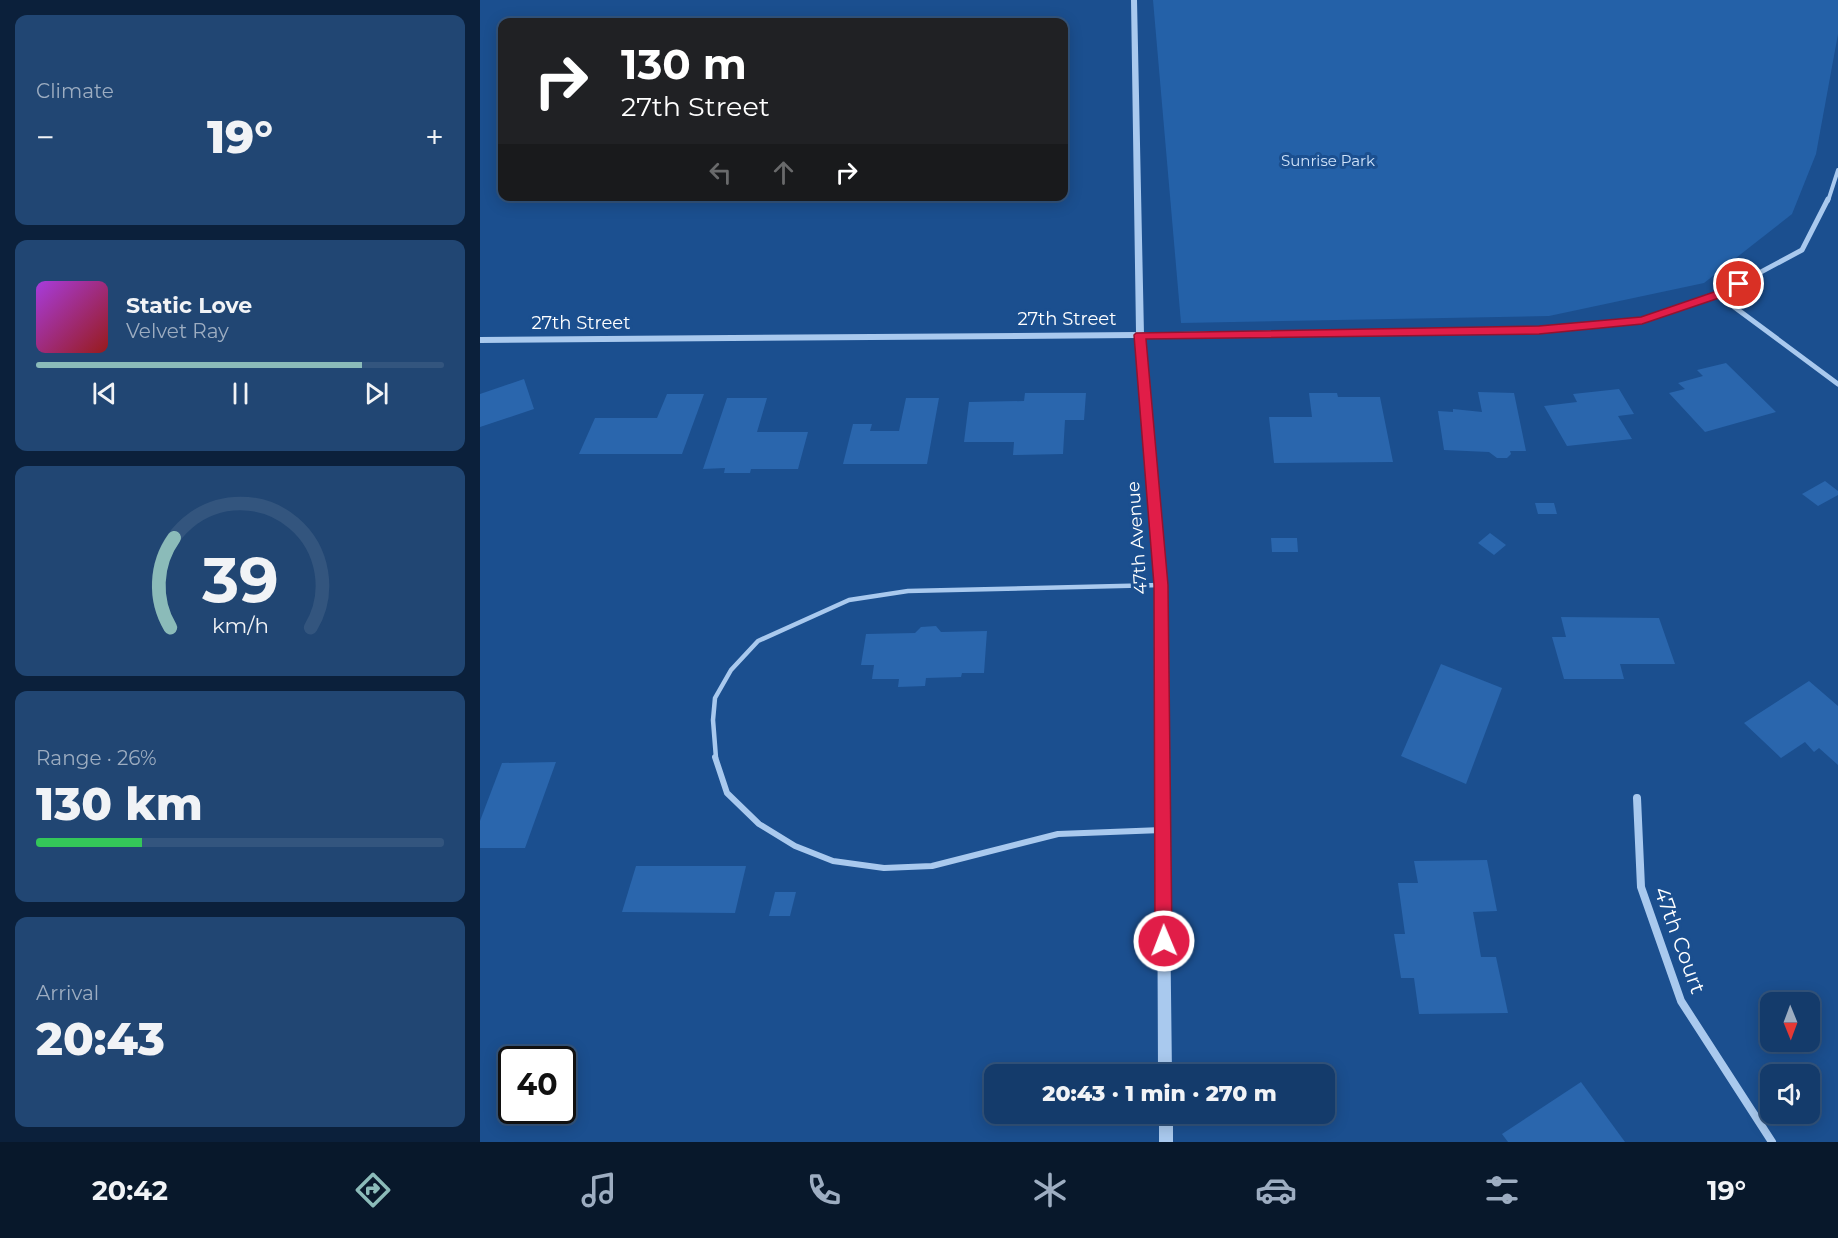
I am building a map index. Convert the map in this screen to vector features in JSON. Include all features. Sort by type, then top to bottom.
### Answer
[{"type":"street","name":"47th Avenue","points":[[1134,0],[1140,335],[1161,585],[1165,1064]]},
{"type":"street","name":"27th Street","points":[[480,340],[1539,330],[1642,321],[1718,295],[1802,250],[1825,209],[1838,170]]},
{"type":"street","points":[[1718,295],[1838,384]]},
{"type":"street","name":"47th Court","points":[[1637,798],[1641,887],[1681,1000],[1772,1142]]},
{"type":"street","points":[[1166,1124],[1166,1142]]},
{"type":"lane","points":[[1161,585],[908,591],[849,600],[758,641],[732,670],[715,698],[713,720],[714,752],[727,793],[759,824],[795,846],[833,861],[884,868],[932,866],[1058,834],[1162,830]]},
{"type":"green space","name":"Sunrise Park","points":[[1153,0],[1838,0],[1838,34],[1816,154],[1792,214],[1704,283],[1549,316],[1181,323]]},
{"type":"building","points":[[1726,363],[1776,412],[1705,432],[1669,393],[1685,389],[1678,383],[1703,376],[1697,370]]},
{"type":"building","points":[[524,379],[534,409],[480,427],[480,394]]},
{"type":"building","points":[[1619,389],[1634,414],[1618,416],[1632,439],[1567,446],[1544,406],[1577,402],[1573,394]]},
{"type":"building","points":[[1478,392],[1514,393],[1526,451],[1510,451],[1511,454],[1507,458],[1497,458],[1489,452],[1444,450],[1438,411],[1453,412],[1453,409],[1482,412]]},
{"type":"building","points":[[1025,393],[1086,393],[1084,420],[1065,420],[1063,454],[1013,455],[1014,442],[964,442],[969,402],[1024,401]]},
{"type":"building","points":[[1309,393],[1337,393],[1338,397],[1380,397],[1393,462],[1274,463],[1269,417],[1312,417]]},
{"type":"building","points":[[667,394],[704,394],[682,454],[579,454],[595,418],[657,418]]},
{"type":"building","points":[[727,398],[767,398],[757,432],[808,432],[798,469],[751,469],[750,473],[724,473],[725,468],[703,469]]},
{"type":"building","points":[[906,398],[939,398],[927,464],[843,464],[853,424],[872,424],[870,431],[899,431]]},
{"type":"building","points":[[1825,481],[1838,491],[1838,495],[1818,506],[1802,494]]},
{"type":"building","points":[[1535,503],[1554,503],[1557,514],[1538,514]]},
{"type":"building","points":[[1490,533],[1506,545],[1494,555],[1478,543]]},
{"type":"building","points":[[1271,538],[1297,538],[1298,552],[1272,552]]},
{"type":"building","points":[[1561,617],[1659,618],[1675,664],[1620,664],[1624,679],[1564,679],[1552,637],[1566,637]]},
{"type":"building","points":[[936,626],[941,632],[987,631],[984,673],[962,673],[961,677],[926,678],[925,686],[898,687],[899,679],[872,679],[874,665],[861,665],[866,634],[915,633],[921,627]]},
{"type":"building","points":[[1441,664],[1502,688],[1466,784],[1401,756]]},
{"type":"building","points":[[1809,681],[1838,706],[1838,765],[1819,748],[1814,752],[1805,742],[1781,758],[1744,723]]},
{"type":"building","points":[[556,762],[525,848],[480,848],[480,821],[502,763]]},
{"type":"building","points":[[1487,860],[1497,911],[1473,912],[1481,957],[1496,957],[1508,1013],[1419,1014],[1414,978],[1401,978],[1394,934],[1405,934],[1398,883],[1418,883],[1414,861]]},
{"type":"building","points":[[636,866],[746,866],[735,913],[622,912]]},
{"type":"building","points":[[775,892],[796,892],[790,916],[769,916]]},
{"type":"building","points":[[1581,1082],[1625,1142],[1508,1142],[1502,1134]]},
{"type":"route","points":[[1164,941],[1161,585],[1140,335],[1539,330],[1642,321],[1718,295],[1739,284]]}]
